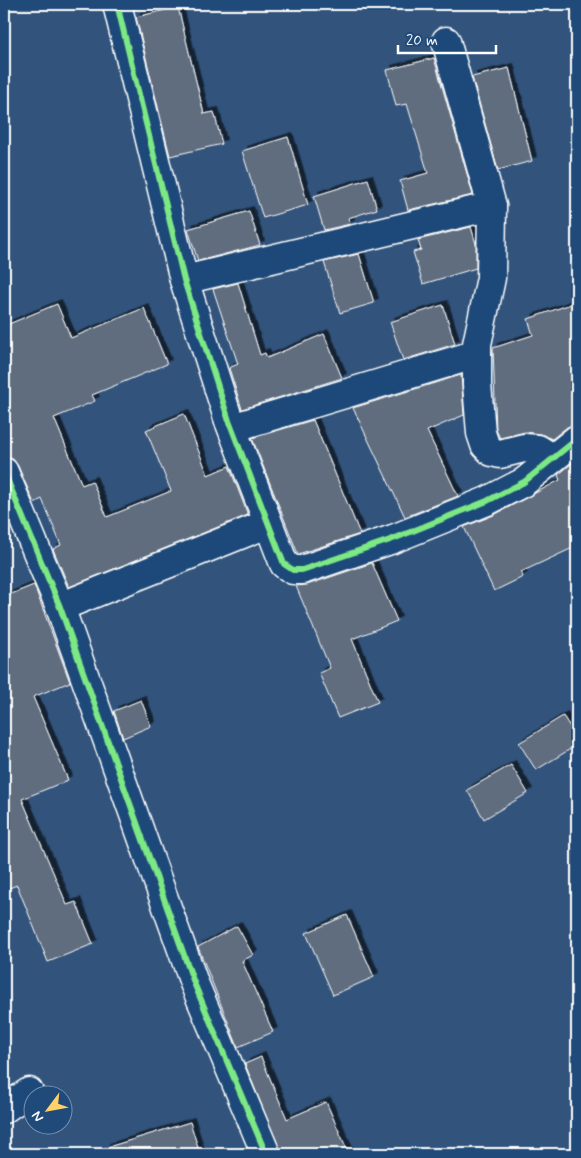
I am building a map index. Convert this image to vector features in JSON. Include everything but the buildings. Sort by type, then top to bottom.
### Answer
[{"type":"street","points":[[117,4],[184,280],[232,428],[267,524],[284,564],[294,570],[302,570],[487,502],[524,482],[577,439]]},
{"type":"street","points":[[446,41],[492,206],[491,278],[476,354],[481,433],[485,445],[492,452],[500,454],[524,448],[538,449],[552,458]]},
{"type":"street","points":[[184,280],[492,206]]},
{"type":"street","points":[[232,428],[476,354]]},
{"type":"street","points":[[4,472],[60,606],[194,983],[266,1154]]},
{"type":"street","points":[[60,606],[267,524]]},
{"type":"street","points":[[4,1109],[22,1097]]},
{"type":"cycle path","points":[[117,4],[184,280],[229,421],[284,564],[293,570],[302,570],[393,539],[487,501],[524,482],[577,439]]},
{"type":"cycle path","points":[[4,472],[60,607],[194,983],[266,1154]]}]
